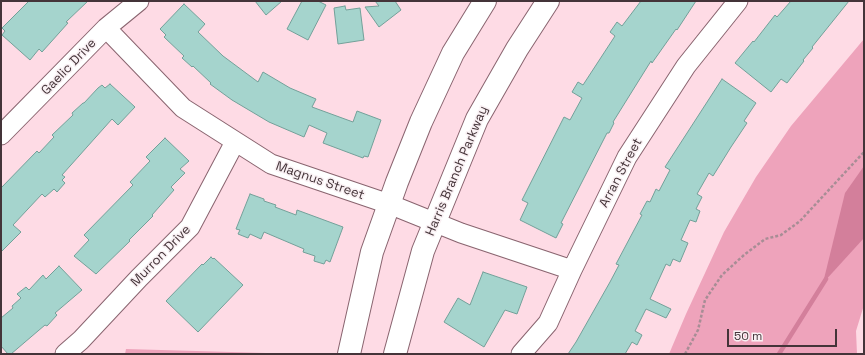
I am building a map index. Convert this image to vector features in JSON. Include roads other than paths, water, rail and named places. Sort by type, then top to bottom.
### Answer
[{"type":"main road","points":[[349,354],[372,252],[389,204],[421,122],[453,53],[484,1]]},
{"type":"main road","name":"Harris Branch Parkway","points":[[395,354],[423,251],[477,119],[517,49],[548,1]]},
{"type":"street","name":"Gaelic Drive","points":[[1,135],[106,28],[139,1]]},
{"type":"street","name":"Arran Street","points":[[521,354],[548,323],[627,157],[686,66],[738,1]]},
{"type":"street","name":"Magnus Street","points":[[106,28],[183,108],[271,164],[389,204],[435,223],[572,270]]},
{"type":"street","name":"Murron Drive","points":[[65,354],[81,340],[139,278],[190,227],[235,142]]},
{"type":"waterway","points":[[779,354],[826,279]]}]
